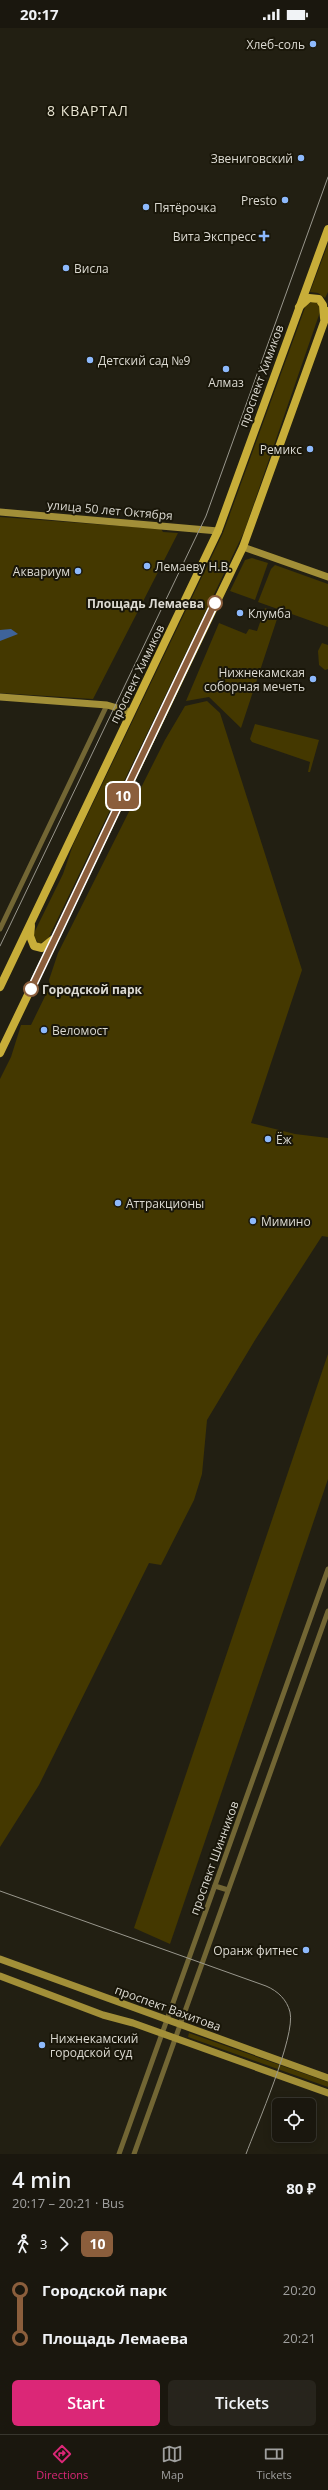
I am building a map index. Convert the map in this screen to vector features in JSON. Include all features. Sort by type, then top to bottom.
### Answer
[{"type":"main road","name":"проспект Химиков","points":[[0,987],[218,531],[328,229]]},
{"type":"main road","points":[[298,308],[309,298],[319,299],[323,305],[324,321]]},
{"type":"main road","points":[[0,1054],[243,547],[328,311]]},
{"type":"main road","name":"улица 50 лет Октября","points":[[0,512],[218,531]]},
{"type":"main road","points":[[243,547],[328,577]]},
{"type":"main road","points":[[0,697],[107,704],[131,712]]},
{"type":"main road","points":[[31,923],[30,936],[34,946],[42,948],[56,937]]},
{"type":"main road","name":"проспект Вахитова","points":[[0,1959],[328,2078]]},
{"type":"main road","points":[[0,1976],[103,2015],[162,2034],[328,2093]]},
{"type":"street","points":[[0,929],[107,704]]},
{"type":"street","name":"проспект Шинников","points":[[119,2154],[328,1569]]},
{"type":"street","name":"проспект Шинников","points":[[134,2154],[328,1611]]},
{"type":"street","points":[[215,1886],[228,1890]]},
{"type":"shaded area","points":[[328,244],[328,292],[325,298],[318,293],[310,292]]},
{"type":"shaded area","points":[[314,301],[319,304],[320,312],[244,532],[48,939],[39,944],[33,935],[63,874],[73,845],[223,533],[306,305]]},
{"type":"shaded area","points":[[0,517],[161,529],[163,532],[178,533],[93,699],[0,693]]},
{"type":"shaded area","points":[[252,558],[268,563],[255,600],[230,591],[245,560]]},
{"type":"shaded area","points":[[275,565],[328,584],[328,627],[258,602],[271,569]]},
{"type":"shaded area","points":[[265,608],[274,612],[277,619],[241,728],[209,697],[186,701],[219,623],[246,634],[249,629],[257,631]]},
{"type":"shaded area","points":[[322,643],[328,645],[328,669],[325,670],[319,665],[318,651]]},
{"type":"shaded area","points":[[207,701],[220,713],[302,970],[251,1123],[295,1134],[328,1138],[328,1237],[322,1236],[255,1340],[207,1420],[202,1474],[194,1500],[161,1565],[149,1563],[39,1785],[0,1847],[0,1079],[11,1057],[21,1025],[31,1025],[50,986],[49,980],[58,953],[165,740],[185,706]]},
{"type":"shaded area","points":[[255,724],[319,740],[310,772],[308,772],[310,762],[252,742],[250,739]]},
{"type":"shaded area","points":[[328,1354],[328,1479],[170,1944],[134,1928]]},
{"type":"shaded area","points":[[189,2033],[328,2082],[328,2087],[188,2037]]},
{"type":"water","points":[[11,629],[18,634],[0,641],[0,630]]},
{"type":"tram line","points":[[0,946],[206,516],[328,177]]},
{"type":"tram line","points":[[0,1891],[266,1986],[281,1996],[287,2004],[290,2012],[290,2024],[287,2041],[274,2082],[246,2154]]},
{"type":"bus line","name":"10","points":[[31,989],[215,603]]},
{"type":"place","name":"Хлеб-соль","points":[[313,44]]},
{"type":"place","name":"Звениговский","points":[[301,158]]},
{"type":"place","name":"Presto","points":[[285,200]]},
{"type":"place","name":"Пятёрочка","points":[[146,207]]},
{"type":"place","name":"Вита Экспресс","points":[[264,236]]},
{"type":"place","name":"Висла","points":[[66,268]]},
{"type":"place","name":"Детский сад №9","points":[[90,360]]},
{"type":"place","name":"Алмаз","points":[[226,369]]},
{"type":"place","name":"Ремикс","points":[[310,449]]},
{"type":"place","name":"Лемаеву Н.В.","points":[[147,566]]},
{"type":"place","name":"Аквариум","points":[[78,571]]},
{"type":"place","name":"Площадь Лемаева","points":[[215,603]]},
{"type":"place","name":"Клумба","points":[[240,613]]},
{"type":"place","name":"Нижнекамская соборная мечеть","points":[[313,679]]},
{"type":"place","name":"Городской парк","points":[[31,989]]},
{"type":"place","name":"Веломост","points":[[44,1030]]},
{"type":"place","name":"Ёж","points":[[268,1139]]},
{"type":"place","name":"Аттракционы","points":[[118,1203]]},
{"type":"place","name":"Мимино","points":[[253,1221]]},
{"type":"place","name":"Оранж фитнес","points":[[306,1950]]},
{"type":"place","name":"Нижнекамский городской суд","points":[[42,2045]]},
{"type":"district","name":"8 КВАРТАЛ","points":[[88,110]]}]
